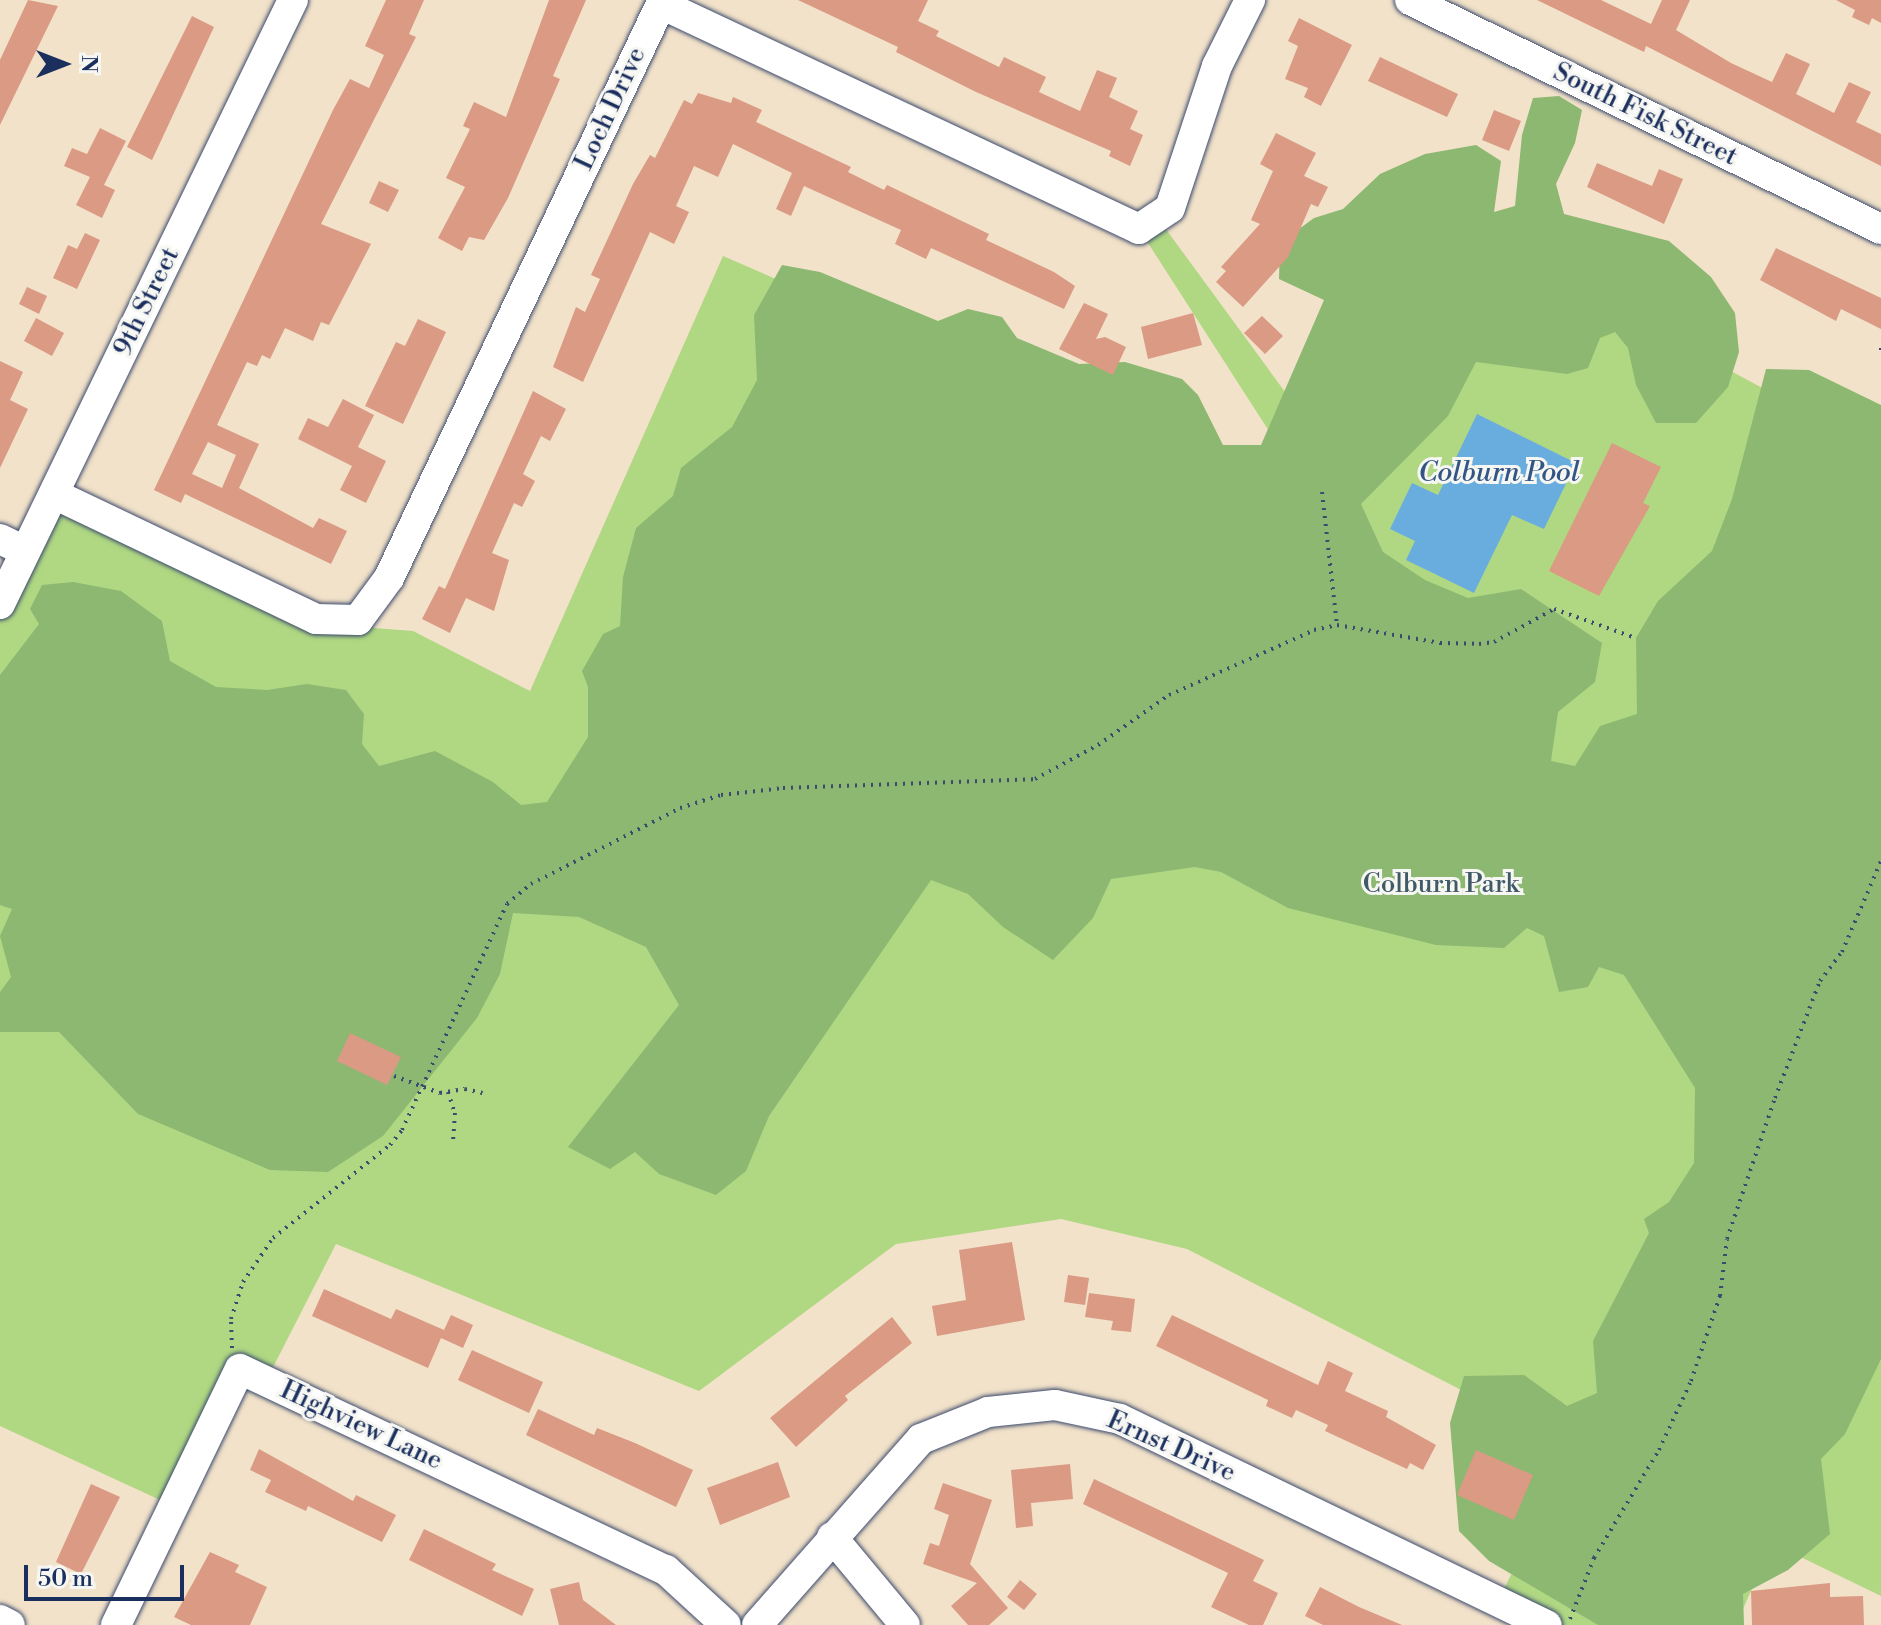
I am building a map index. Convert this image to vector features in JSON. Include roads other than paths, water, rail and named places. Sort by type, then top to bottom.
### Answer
[{"type":"street","name":"9th Street","points":[[0,604],[13,545],[54,494],[293,0]]},
{"type":"street","name":"Loch Drive","points":[[54,494],[316,619],[358,620],[389,578],[661,4],[1139,229],[1170,208],[1217,66],[1250,0]]},
{"type":"street","name":"South Fisk Street","points":[[1413,1],[1881,229]]},
{"type":"street","name":"Highview Lane","points":[[116,1625],[240,1369],[666,1570],[726,1625]]},
{"type":"street","name":"Ernst Drive","points":[[757,1625],[921,1439],[988,1412],[1055,1405],[1120,1419],[1547,1625]]},
{"type":"street","points":[[832,1537],[905,1625]]},
{"type":"water","name":"Colburn Pool","points":[[1477,414],[1576,463],[1544,529],[1512,515],[1474,593],[1406,560],[1415,541],[1390,529],[1412,483],[1438,495]]},
{"type":"park label","name":"Colburn Park","points":[[1441,885]]}]
